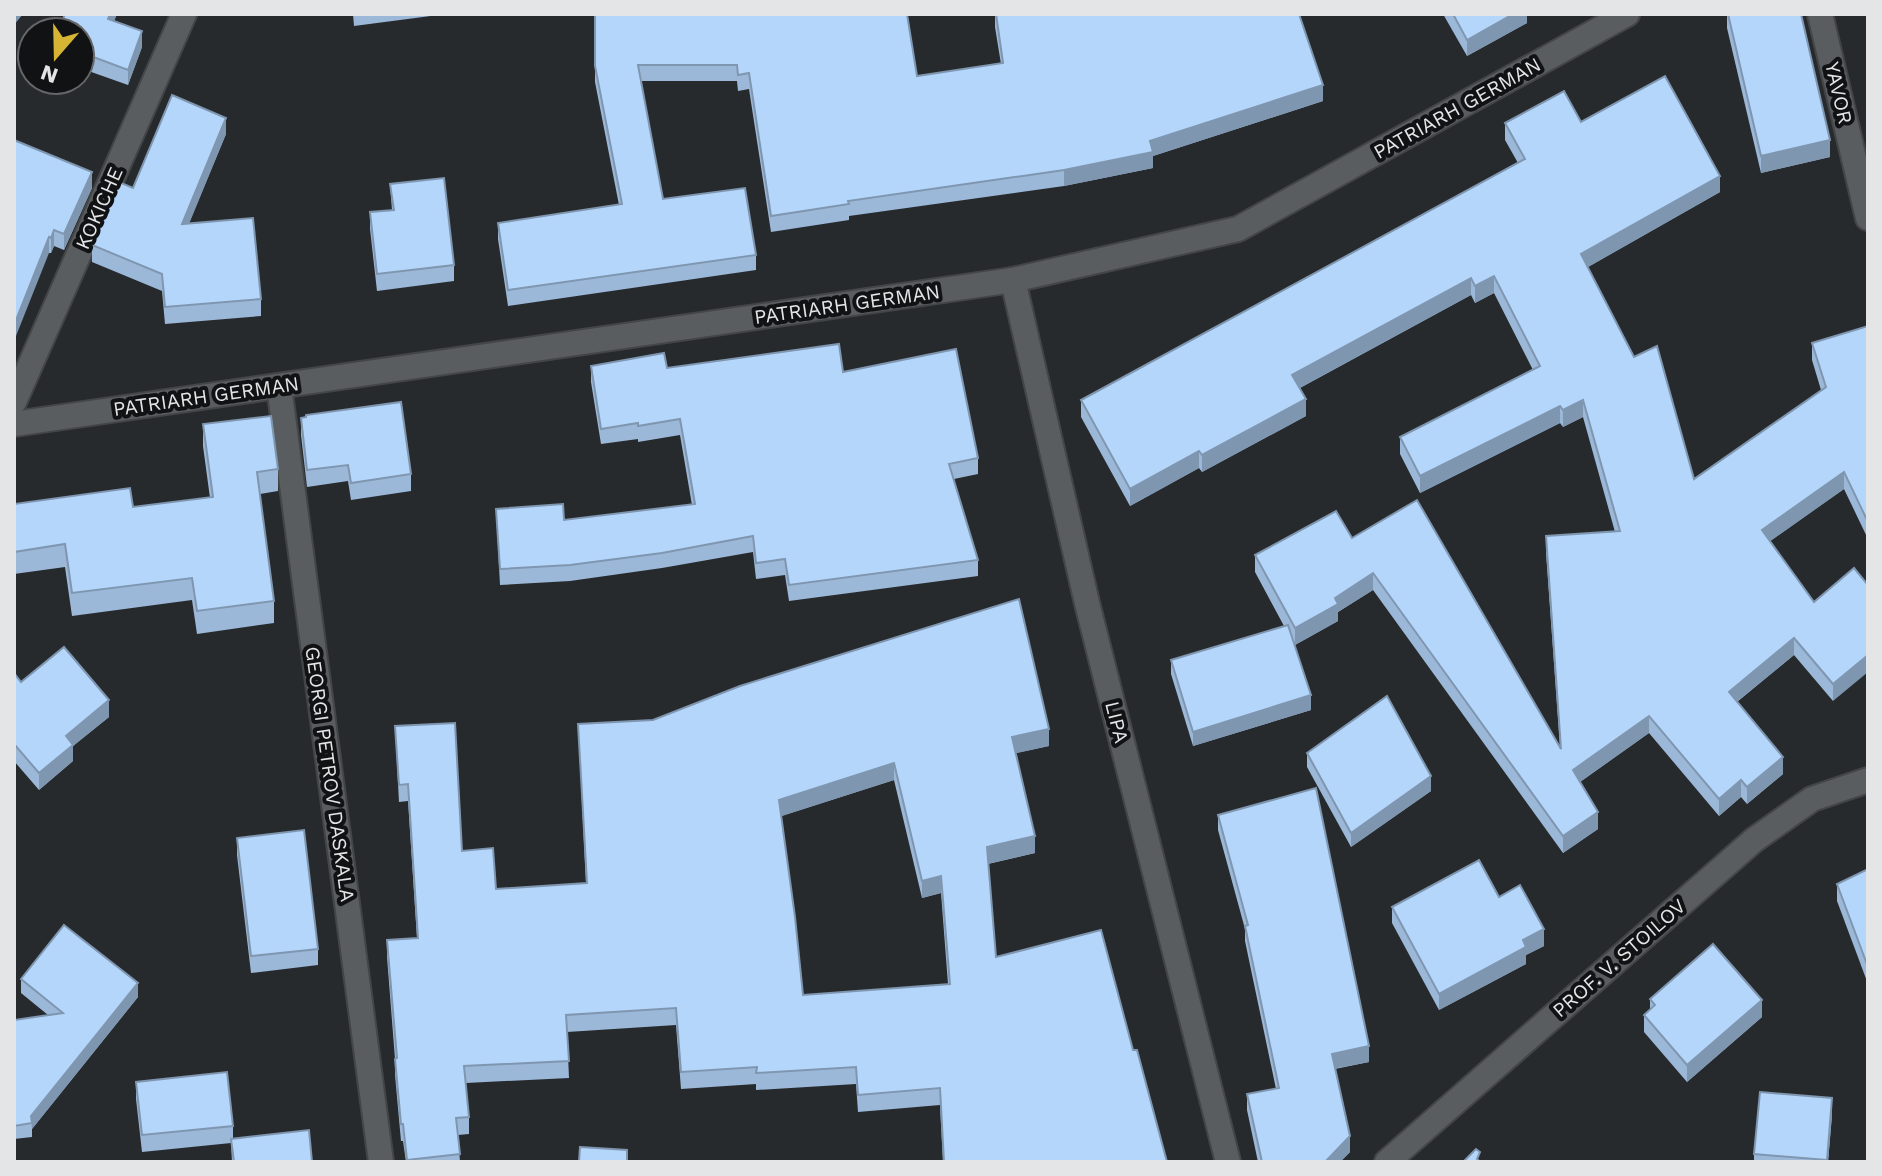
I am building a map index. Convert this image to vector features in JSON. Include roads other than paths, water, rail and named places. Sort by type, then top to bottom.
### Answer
[{"type":"street","name":"KOKICHE","points":[[14,402],[184,14]]},
{"type":"street","name":"PATRIARH GERMAN","points":[[14,424],[1013,280],[1238,229],[1627,14]]},
{"type":"street","name":"YAVOR","points":[[1820,14],[1868,218]]},
{"type":"street","name":"LIPA","points":[[1013,280],[1087,603],[1228,1162]]},
{"type":"street","name":"GEORGI PETROV DASKALA","points":[[279,386],[381,1162]]},
{"type":"street","name":"PROF. V. STOILOV","points":[[1387,1162],[1754,840],[1812,799],[1868,780]]}]
